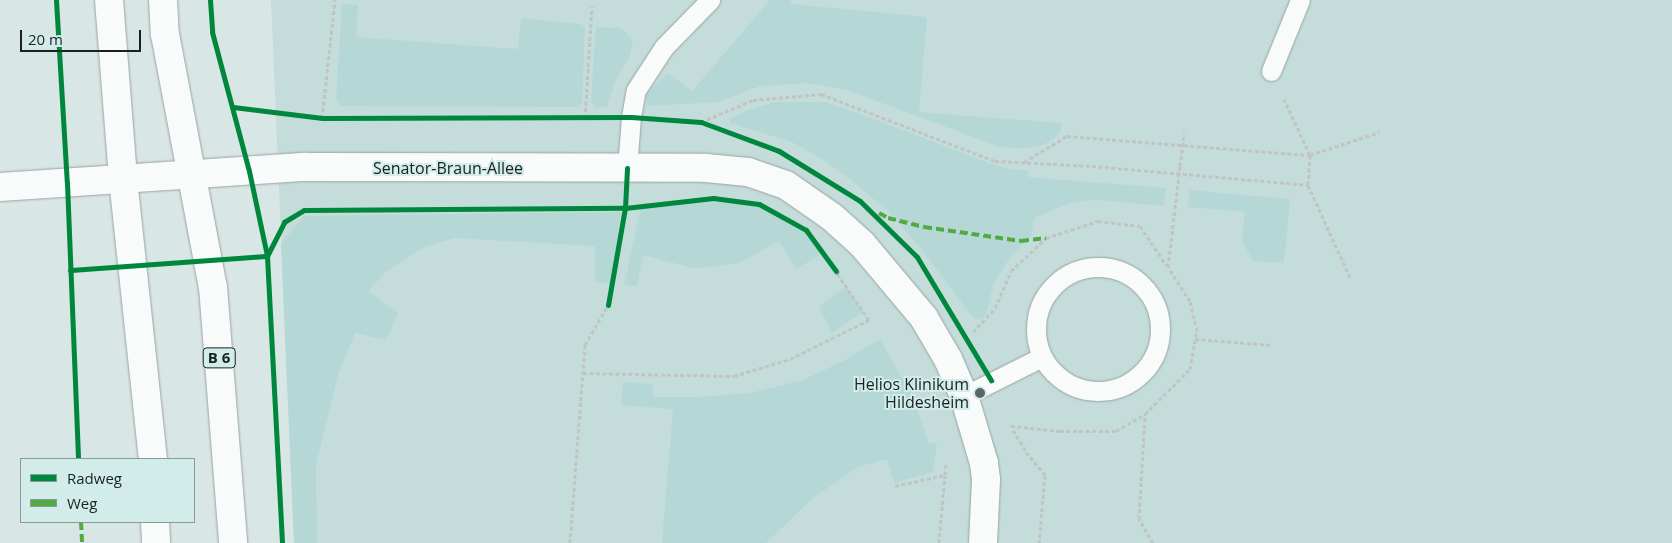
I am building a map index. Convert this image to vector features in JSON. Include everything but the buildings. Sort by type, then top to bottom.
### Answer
[{"type":"street","points":[[109,0],[122,179],[152,458]]},
{"type":"street","name":"B 6","points":[[162,0],[165,34],[213,287],[233,543]]},
{"type":"street","name":"Senator-Braun-Allee","points":[[0,187],[306,167],[706,168],[748,172],[786,185],[832,217],[862,244],[924,318],[948,359],[964,396],[985,471],[983,543]]},
{"type":"street","points":[[155,523],[156,543]]},
{"type":"lane","points":[[627,168],[631,117],[636,90],[664,46],[710,0]]},
{"type":"lane","points":[[1271,71],[1300,0]]},
{"type":"lane","points":[[1093,267],[1113,269],[1132,278],[1147,291],[1156,308],[1160,328],[1157,349],[1147,367],[1132,382],[1112,390],[1092,391],[1078,387],[1054,374],[1042,357],[1036,338],[1036,318],[1043,299],[1056,283],[1074,272],[1093,267]]},
{"type":"lane","points":[[964,396],[991,380],[1042,357]]},
{"type":"path","points":[[322,118],[334,0]]},
{"type":"path","points":[[585,118],[592,6]]},
{"type":"path","points":[[1271,71],[1310,155],[1308,186],[1351,280]]},
{"type":"path","points":[[701,122],[753,100],[821,94],[995,161],[1092,166],[1308,186]]},
{"type":"path","points":[[1168,267],[1184,132]]},
{"type":"path","points":[[1024,163],[1067,136],[1310,155],[1380,132]]},
{"type":"path","points":[[570,543],[585,345],[608,305],[625,208],[627,168]]},
{"type":"path","points":[[966,338],[995,308],[1011,271],[1046,238],[1098,221],[1140,226],[1190,301],[1196,331],[1190,369],[1145,414],[1116,430],[1060,431],[1011,426]]},
{"type":"path","points":[[583,373],[734,376],[790,359],[869,320],[836,271]]},
{"type":"path","points":[[1195,338],[1273,345]]},
{"type":"path","points":[[991,380],[1011,426],[1026,452],[1045,475],[1039,543]]},
{"type":"path","points":[[1145,414],[1139,519],[1152,543]]},
{"type":"path","points":[[939,543],[945,475]]},
{"type":"shaded area","name":"Helios Klinikum Hildesheim","points":[[271,0],[1672,0],[1672,543],[294,543]]},
{"type":"shaded area","points":[[770,0],[791,0],[791,4],[927,17],[919,112],[1061,123],[1061,130],[1053,140],[1042,145],[1026,148],[1000,147],[847,90],[808,83],[760,86],[718,102],[647,106],[647,96],[652,88],[668,73],[692,91]]},
{"type":"shaded area","points":[[342,4],[358,5],[356,37],[518,49],[521,18],[581,24],[585,28],[582,103],[576,107],[341,106],[336,100]]},
{"type":"shaded area","points":[[596,27],[620,28],[626,32],[633,42],[629,58],[615,81],[607,107],[596,108],[591,102]]},
{"type":"shaded area","points":[[776,102],[824,102],[992,164],[1009,169],[1029,170],[1028,177],[1166,188],[1164,206],[1095,200],[1070,203],[1036,217],[1033,222],[1032,235],[1010,257],[993,285],[987,312],[983,318],[977,320],[918,245],[887,210],[857,185],[825,161],[792,142],[730,123],[730,119],[747,110]]},
{"type":"shaded area","points":[[1190,190],[1290,199],[1284,263],[1253,261],[1242,241],[1245,212],[1188,207]]},
{"type":"shaded area","points":[[713,198],[759,204],[806,230],[823,253],[796,269],[779,241],[739,263],[718,266],[693,268],[643,255],[637,286],[624,285],[641,207]]},
{"type":"shaded area","points":[[621,212],[611,284],[595,282],[595,246],[454,238],[424,247],[386,272],[368,291],[398,313],[386,340],[355,333],[338,375],[316,465],[317,543],[294,543],[281,244],[304,216]]},
{"type":"shaded area","points":[[846,287],[863,312],[832,333],[819,306]]},
{"type":"shaded area","points":[[880,339],[912,396],[929,443],[937,444],[933,472],[894,483],[887,459],[858,467],[813,498],[766,543],[662,543],[673,409],[621,405],[623,382],[653,384],[653,397],[699,397],[750,393],[803,380],[845,360]]},
{"type":"marked path","points":[[879,213],[888,218],[924,227],[1021,241],[1046,238]]},
{"type":"marked path","points":[[81,523],[82,543]]},
{"type":"cycle path","points":[[56,0],[67,183],[78,458]]},
{"type":"cycle path","points":[[210,0],[212,32],[249,171],[267,256],[282,543]]},
{"type":"cycle path","points":[[233,107],[322,118],[631,117],[701,122],[779,151],[860,201],[917,257],[991,380]]},
{"type":"cycle path","points":[[608,305],[625,208],[627,168]]},
{"type":"cycle path","points":[[267,256],[284,222],[304,210],[625,208],[713,198],[759,204],[806,230],[836,271]]},
{"type":"cycle path","points":[[70,270],[267,256]]},
{"type":"place","name":"Helios Klinikum Hildesheim","points":[[980,393]]}]
